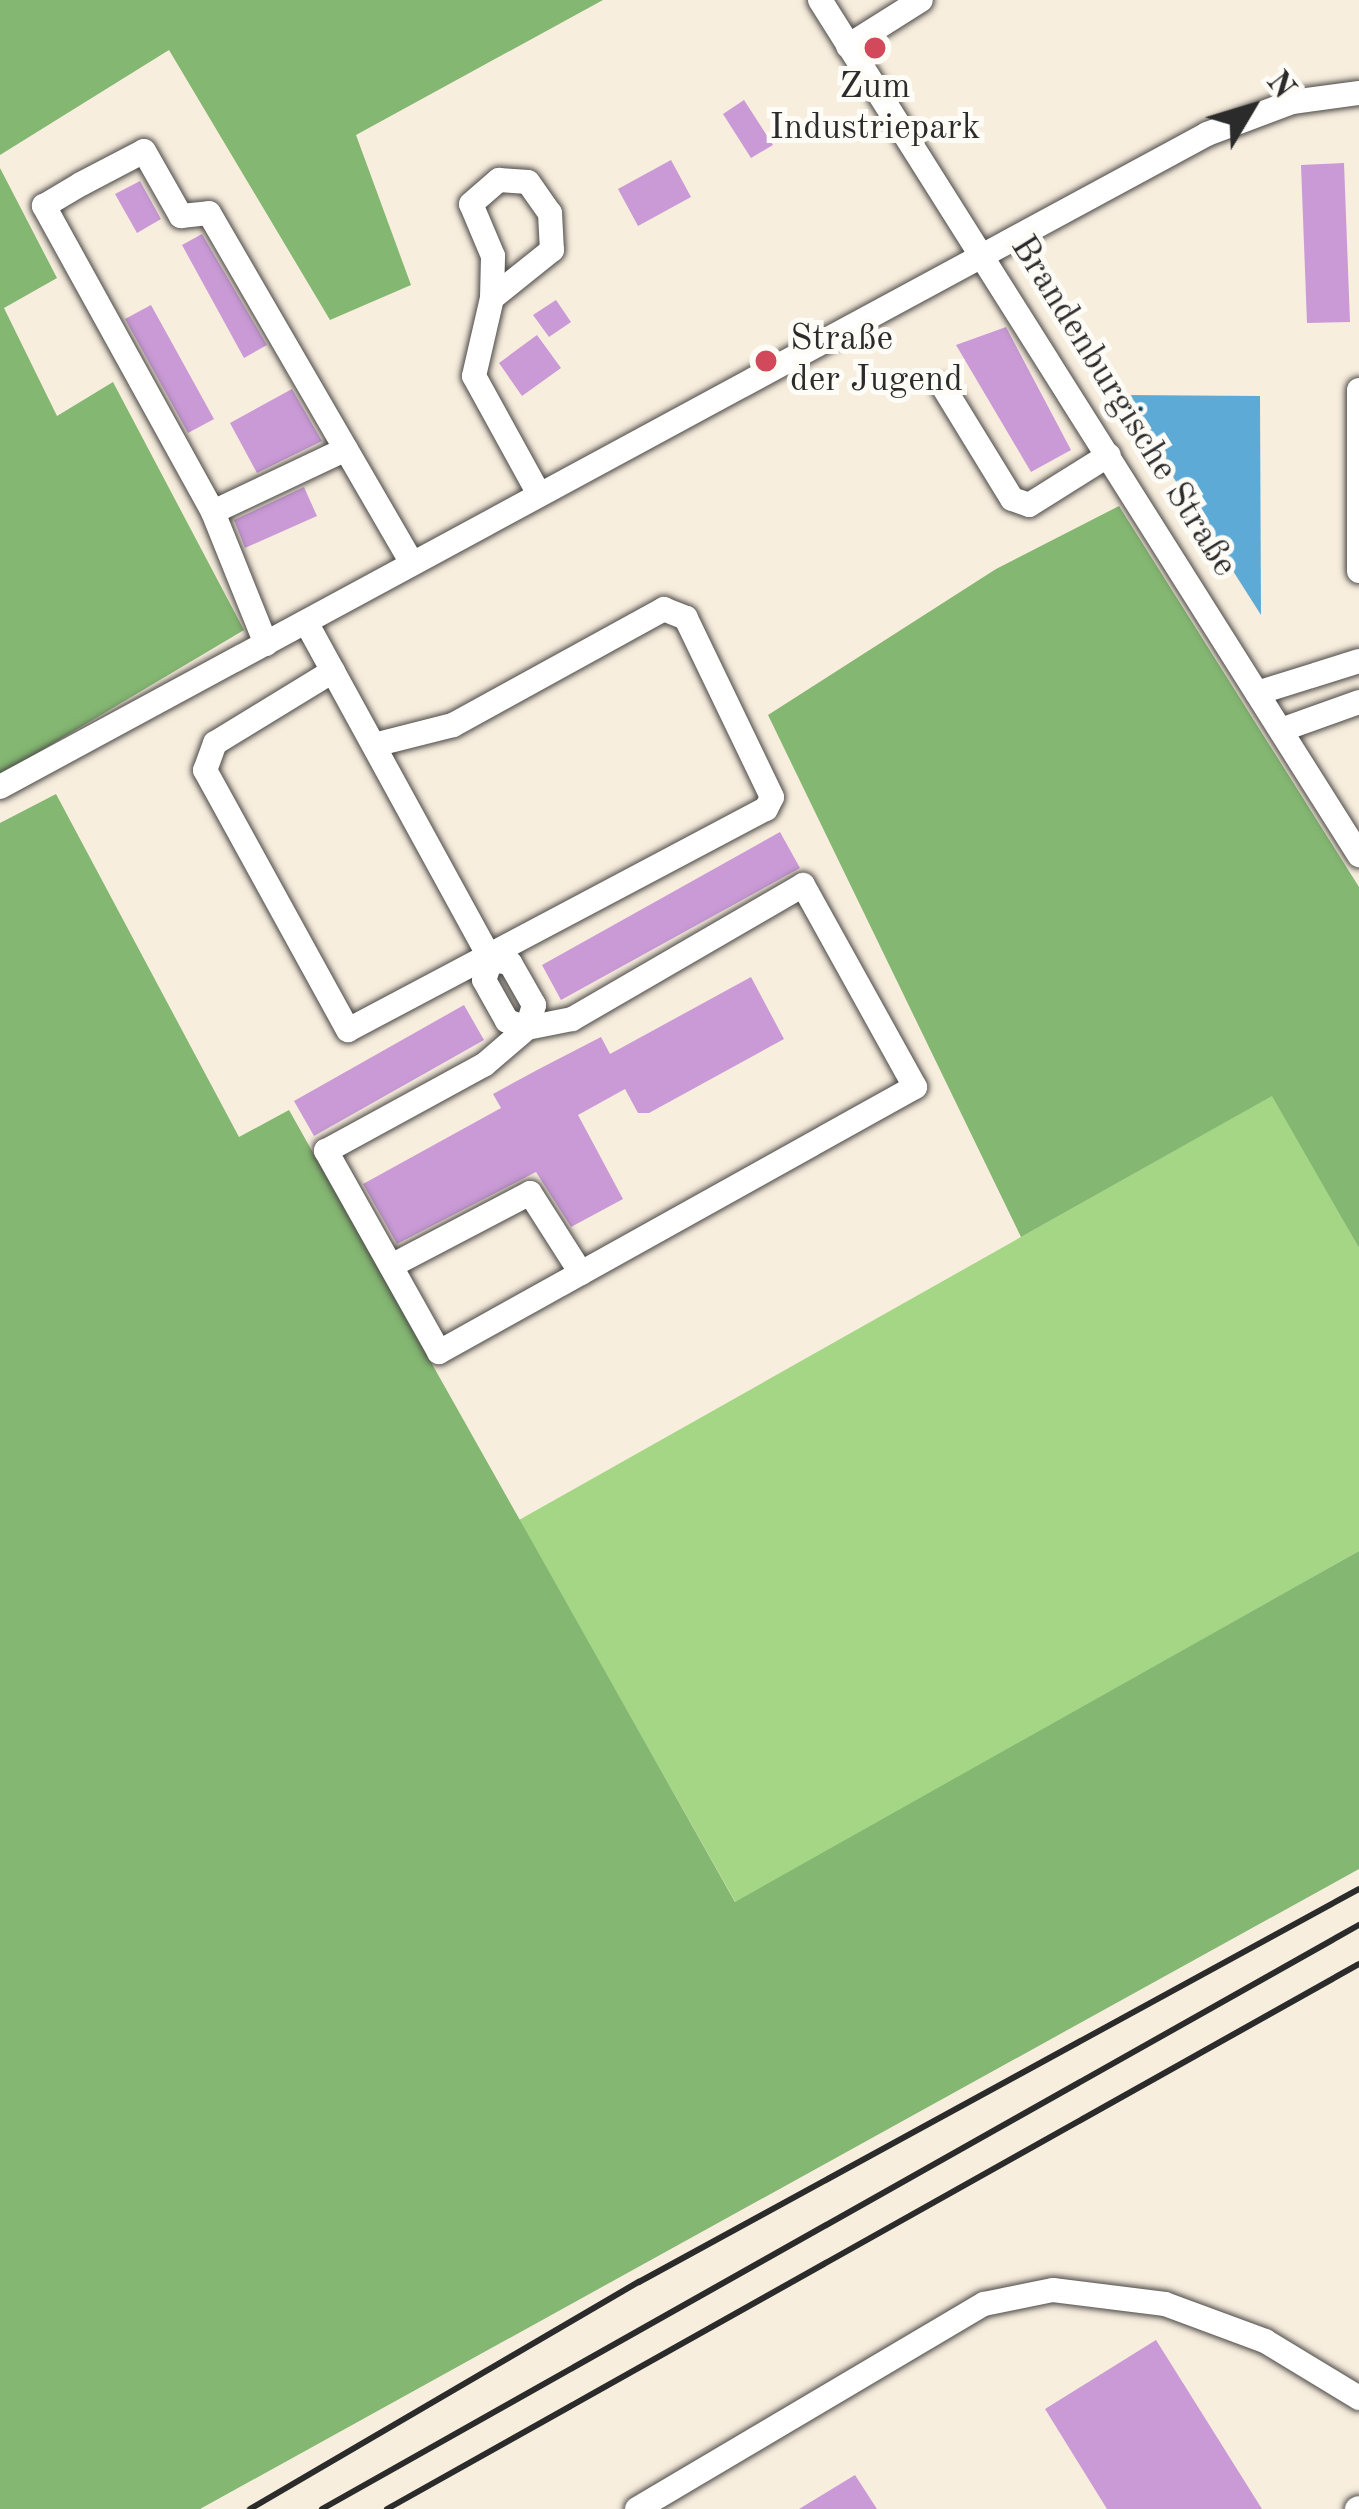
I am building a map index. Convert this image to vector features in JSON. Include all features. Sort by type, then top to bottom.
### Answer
[{"type":"street","name":"Brandenburgische Straße","points":[[820,0],[986,256],[1359,855]]},
{"type":"street","points":[[848,46],[887,9],[921,0]]},
{"type":"street","points":[[0,787],[1227,124],[1292,102],[1359,94]]},
{"type":"street","points":[[266,644],[213,512],[44,206],[144,151],[182,216],[209,213],[412,563]]},
{"type":"street","points":[[492,298],[552,250],[550,213],[528,182],[499,180],[471,204],[493,256],[492,298],[475,376],[539,494]]},
{"type":"street","points":[[944,388],[1012,499],[1029,505],[1108,455]]},
{"type":"street","points":[[1359,390],[1359,572]]},
{"type":"street","points":[[213,512],[346,449]]},
{"type":"street","points":[[333,671],[208,752],[208,782],[348,1030],[491,960],[766,809],[771,785],[686,618],[664,609],[453,724],[374,745]]},
{"type":"street","points":[[306,622],[491,960],[484,980],[507,1021],[527,1028]]},
{"type":"street","points":[[1257,694],[1359,661]]},
{"type":"street","points":[[1281,730],[1359,701]]},
{"type":"street","points":[[803,885],[915,1087],[439,1352],[326,1150],[484,1065],[527,1028],[572,1019],[803,885]]},
{"type":"street","points":[[391,1266],[530,1193],[580,1273]]},
{"type":"street","points":[[637,2509],[984,2304],[1054,2290],[1165,2304],[1265,2341],[1359,2398]]},
{"type":"green space","points":[[0,0],[603,0],[356,135],[411,285],[330,320],[169,50],[0,155]]},
{"type":"green space","points":[[0,168],[57,278],[4,308],[57,416],[113,382],[244,630],[0,775]]},
{"type":"green space","points":[[1119,506],[1359,887],[1359,1248],[1272,1096],[1021,1237],[768,715],[996,569]]},
{"type":"green space","points":[[56,794],[239,1137],[289,1110],[735,1902],[1359,1551],[1359,1869],[200,2509],[0,2509],[0,823]]},
{"type":"green space","points":[[1273,1095],[1359,1248],[1359,1551],[736,1903],[519,1520]]},
{"type":"water","points":[[1121,395],[1260,396],[1261,615]]},
{"type":"building","points":[[744,100],[773,145],[751,158],[723,114]]},
{"type":"building","points":[[671,160],[691,197],[638,226],[618,189]]},
{"type":"building","points":[[1344,163],[1350,322],[1307,323],[1301,165]]},
{"type":"building","points":[[140,181],[161,219],[137,233],[115,194]]},
{"type":"building","points":[[202,234],[267,345],[244,358],[182,245]]},
{"type":"building","points":[[556,300],[571,322],[549,337],[533,315]]},
{"type":"building","points":[[151,305],[214,419],[188,433],[125,319]]},
{"type":"building","points":[[1006,327],[1071,450],[1031,472],[956,345]]},
{"type":"building","points":[[537,335],[561,368],[522,396],[499,363]]},
{"type":"building","points":[[292,389],[322,441],[257,473],[230,423]]},
{"type":"building","points":[[304,487],[317,516],[245,548],[234,520]]},
{"type":"building","points":[[780,832],[800,868],[561,1000],[542,965]]},
{"type":"building","points":[[751,977],[784,1039],[649,1113],[638,1113],[625,1089],[578,1115],[623,1199],[571,1227],[536,1172],[397,1244],[363,1184],[501,1108],[493,1094],[539,1069],[601,1037],[610,1054]]},
{"type":"building","points":[[464,1005],[484,1040],[314,1136],[294,1101]]},
{"type":"building","points":[[1156,2340],[1262,2509],[1107,2509],[1045,2409]]},
{"type":"building","points":[[855,2475],[877,2509],[799,2509]]},
{"type":"railway","points":[[250,2509],[639,2282],[1359,1889]]},
{"type":"railway","points":[[322,2509],[1359,1925]]},
{"type":"railway","points":[[387,2509],[1359,1964]]},
{"type":"place","name":"Zum Industriepark","points":[[875,48]]},
{"type":"place","name":"Straße der Jugend","points":[[766,361]]}]
